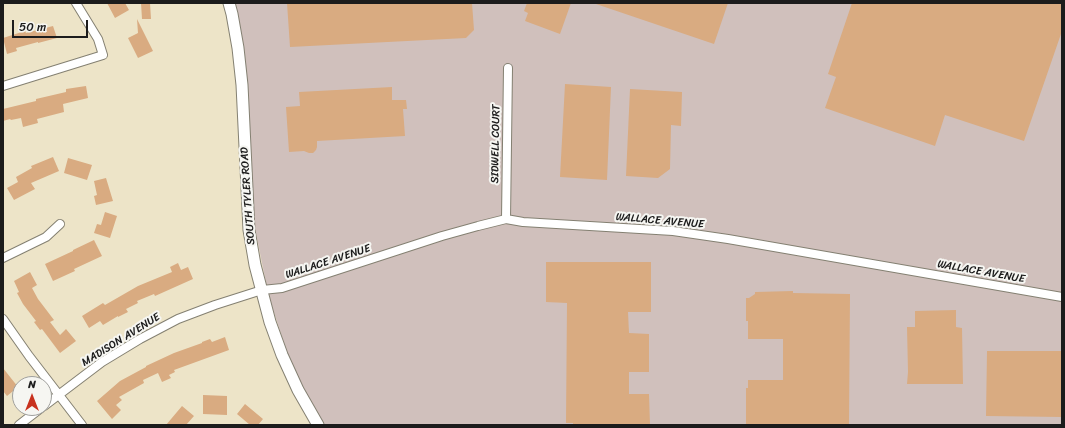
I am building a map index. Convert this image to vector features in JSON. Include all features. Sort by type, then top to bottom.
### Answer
[{"type":"street","points":[[3,86],[103,55],[98,39],[76,3]]},
{"type":"street","name":"SOUTH TYLER ROAD","points":[[229,3],[238,48],[242,84],[249,230],[255,265],[270,322],[282,355],[298,390],[318,425]]},
{"type":"street","name":"SIDWELL COURT","points":[[506,220],[508,68]]},
{"type":"street","name":"WALLACE AVENUE","points":[[262,290],[282,288],[442,236],[506,220],[673,231],[751,243],[1062,297]]},
{"type":"street","points":[[3,258],[46,237],[60,224]]},
{"type":"street","name":"MADISON AVENUE","points":[[52,400],[102,362],[140,339],[178,319],[262,290]]},
{"type":"street","points":[[3,319],[58,395],[82,425]]},
{"type":"street","points":[[19,425],[31,416]]},
{"type":"shaded area","points":[[233,3],[1062,3],[1062,425],[323,425],[292,368],[269,297],[253,219]]},
{"type":"building","points":[[107,3],[125,3],[129,10],[115,18]]},
{"type":"building","points":[[141,3],[150,3],[151,19],[142,19]]},
{"type":"building","points":[[287,3],[472,3],[474,30],[466,38],[290,47]]},
{"type":"building","points":[[527,3],[571,3],[560,34],[525,21],[528,13],[524,11]]},
{"type":"building","points":[[596,3],[728,3],[714,44]]},
{"type":"building","points":[[852,3],[1062,3],[1062,31],[1024,141],[945,115],[935,146],[825,108],[836,77],[828,74]]},
{"type":"building","points":[[137,19],[153,51],[138,58],[128,38],[138,33]]},
{"type":"building","points":[[53,26],[57,38],[16,48],[17,51],[7,54],[3,38],[25,31],[26,33]]},
{"type":"building","points":[[565,84],[611,87],[607,180],[560,177]]},
{"type":"building","points":[[86,86],[88,98],[63,104],[64,112],[37,119],[38,123],[23,127],[21,118],[3,121],[3,109],[66,92],[66,89]]},
{"type":"building","points":[[392,87],[392,100],[406,100],[407,109],[403,109],[405,136],[317,141],[316,150],[313,153],[304,151],[289,152],[286,107],[300,106],[299,92]]},
{"type":"building","points":[[630,89],[682,92],[681,126],[671,125],[670,169],[658,178],[626,176]]},
{"type":"building","points":[[53,157],[59,171],[31,183],[35,189],[14,200],[7,188],[18,182],[16,177],[32,168],[31,166]]},
{"type":"building","points":[[68,158],[92,165],[87,180],[64,173]]},
{"type":"building","points":[[106,178],[113,201],[96,205],[94,196],[97,195],[94,181]]},
{"type":"building","points":[[105,212],[117,216],[110,238],[94,233],[97,224],[101,225]]},
{"type":"building","points":[[94,240],[102,256],[53,281],[45,264]]},
{"type":"building","points":[[546,262],[651,262],[651,312],[628,312],[629,333],[649,334],[649,372],[629,372],[629,394],[649,394],[650,425],[573,425],[573,423],[566,423],[567,303],[546,302]]},
{"type":"building","points":[[178,263],[181,270],[188,267],[193,279],[155,296],[154,294],[137,301],[138,303],[126,309],[128,312],[103,325],[100,321],[89,328],[82,316],[103,303],[105,305],[138,286],[172,272],[170,267]]},
{"type":"building","points":[[30,272],[37,285],[32,288],[38,299],[54,320],[50,322],[60,335],[66,329],[76,341],[60,353],[42,329],[40,330],[34,322],[36,321],[23,304],[17,293],[19,292],[14,281]]},
{"type":"building","points":[[793,291],[793,293],[850,294],[849,425],[746,425],[746,388],[748,388],[748,380],[783,380],[783,339],[748,339],[746,298],[749,298],[755,294],[755,292]]},
{"type":"building","points":[[956,310],[956,327],[962,328],[963,384],[907,384],[907,327],[915,327],[915,311]]},
{"type":"building","points":[[225,337],[229,350],[174,370],[175,372],[169,375],[171,378],[162,382],[158,373],[143,380],[144,383],[119,397],[122,400],[116,405],[121,410],[112,419],[97,401],[120,381],[146,366],[210,339],[212,342]]},
{"type":"building","points":[[987,351],[1062,351],[1062,417],[986,416]]},
{"type":"building","points":[[3,368],[12,379],[12,392],[7,396],[3,391]]},
{"type":"building","points":[[203,395],[227,396],[227,415],[203,414]]},
{"type":"building","points":[[245,404],[263,419],[258,425],[250,425],[237,414]]},
{"type":"building","points":[[182,406],[194,416],[186,425],[166,425]]}]
